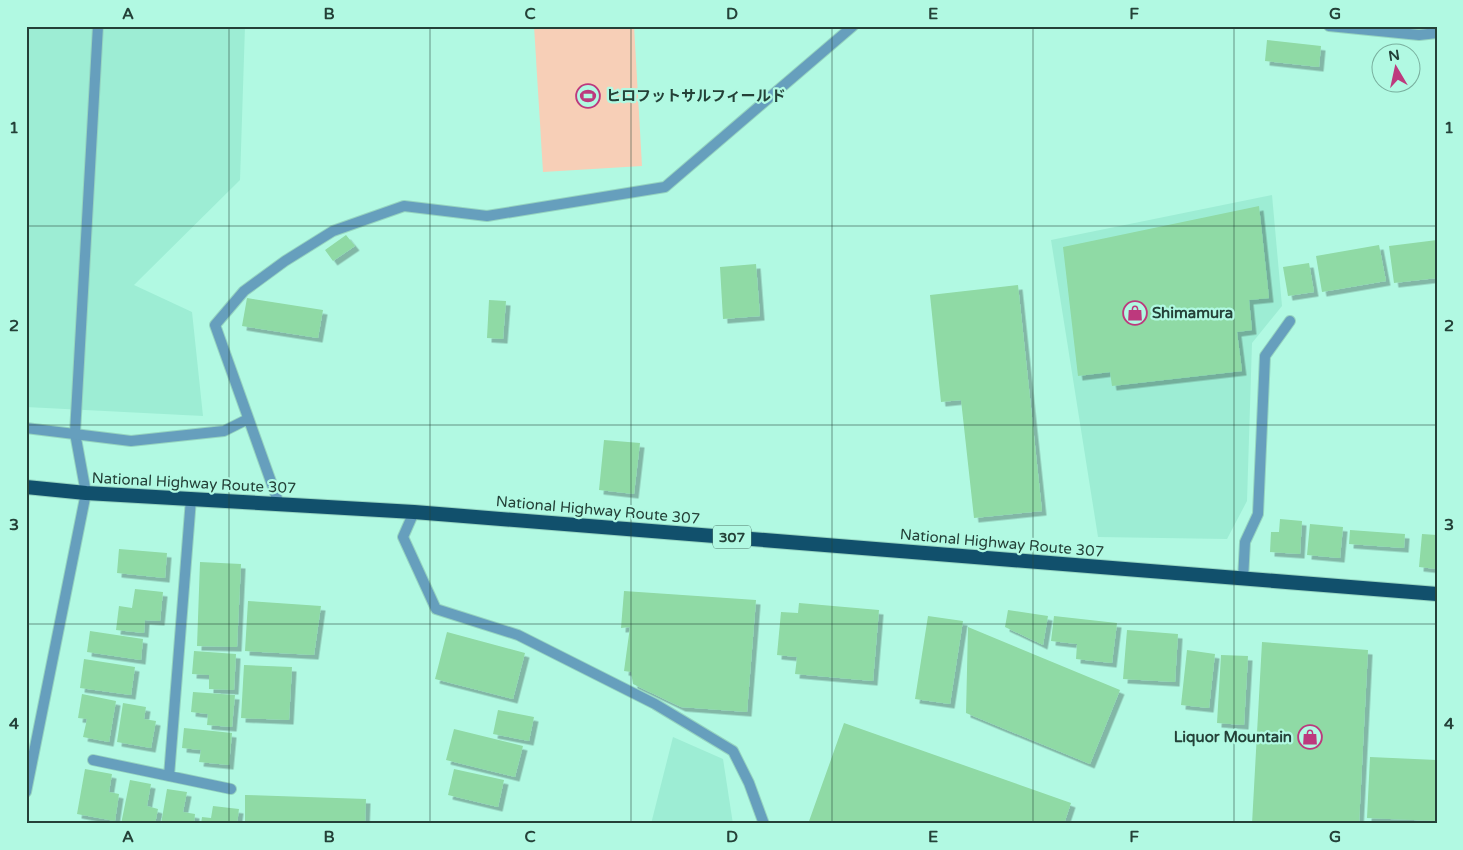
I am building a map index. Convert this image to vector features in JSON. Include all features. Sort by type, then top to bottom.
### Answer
[{"type":"highway","name":"National Highway Route 307","points":[[26,487],[86,493],[414,512],[1437,594]]},
{"type":"street","points":[[26,792],[86,493],[75,433],[98,26]]},
{"type":"street","points":[[279,504],[215,326],[244,291],[285,261],[333,231],[404,206],[487,216],[665,187],[854,26]]},
{"type":"street","points":[[1329,26],[1437,33]]},
{"type":"street","points":[[1243,579],[1245,542],[1258,514],[1265,356],[1290,321]]},
{"type":"street","points":[[26,428],[131,441],[224,431],[248,419]]},
{"type":"street","points":[[169,776],[191,499]]},
{"type":"street","points":[[414,512],[403,537],[436,609],[518,635],[655,704],[733,751],[749,783],[764,824]]},
{"type":"street","points":[[93,760],[231,789]]},
{"type":"shaded area","points":[[26,26],[245,26],[240,180],[134,285],[192,312],[203,416],[26,407]]},
{"type":"shaded area","name":"ヒロフットサルフィールド","points":[[534,26],[634,26],[642,166],[543,172]]},
{"type":"shaded area","points":[[1272,195],[1282,306],[1252,343],[1247,501],[1227,539],[1098,537],[1051,240]]},
{"type":"shaded area","points":[[673,737],[723,759],[733,824],[651,824]]},
{"type":"building","points":[[1267,40],[1321,46],[1319,67],[1265,61]]},
{"type":"building","points":[[1259,206],[1269,298],[1249,300],[1252,330],[1237,332],[1242,371],[1112,386],[1110,372],[1078,376],[1063,247]]},
{"type":"building","points":[[346,235],[355,246],[333,261],[325,250]]},
{"type":"building","points":[[1437,240],[1437,278],[1394,283],[1389,246]]},
{"type":"building","points":[[1379,245],[1386,281],[1322,292],[1316,256]]},
{"type":"building","points":[[1309,263],[1314,292],[1288,296],[1283,267]]},
{"type":"building","points":[[756,264],[760,316],[723,319],[720,267]]},
{"type":"building","points":[[1018,285],[1042,511],[974,518],[961,400],[941,402],[930,295]]},
{"type":"building","points":[[247,298],[323,310],[318,338],[242,326]]},
{"type":"building","points":[[489,300],[506,301],[503,339],[487,338]]},
{"type":"building","points":[[604,440],[640,443],[634,494],[599,490]]},
{"type":"building","points":[[1280,519],[1302,521],[1300,554],[1270,552],[1271,532],[1279,532]]},
{"type":"building","points":[[1310,524],[1343,527],[1340,558],[1307,555]]},
{"type":"building","points":[[1350,530],[1405,534],[1404,548],[1349,544]]},
{"type":"building","points":[[1422,534],[1437,535],[1437,569],[1419,567]]},
{"type":"building","points":[[119,549],[167,553],[165,578],[117,573]]},
{"type":"building","points":[[200,562],[241,564],[237,647],[197,646]]},
{"type":"building","points":[[135,589],[163,592],[160,621],[145,620],[144,633],[116,630],[119,606],[132,608]]},
{"type":"building","points":[[624,591],[756,600],[747,712],[681,707],[633,684],[631,672],[624,671],[630,627],[621,628]]},
{"type":"building","points":[[248,601],[321,606],[314,655],[245,651]]},
{"type":"building","points":[[799,603],[879,610],[873,681],[795,674],[797,657],[777,655],[781,612],[798,613]]},
{"type":"building","points":[[1008,610],[1048,616],[1043,645],[1005,627]]},
{"type":"building","points":[[928,616],[963,621],[950,704],[915,699]]},
{"type":"building","points":[[1054,616],[1117,623],[1112,663],[1076,659],[1077,644],[1051,641]]},
{"type":"building","points":[[968,627],[1120,690],[1090,764],[966,713]]},
{"type":"building","points":[[1127,630],[1178,634],[1175,682],[1123,679]]},
{"type":"building","points":[[90,631],[143,639],[141,660],[87,652]]},
{"type":"building","points":[[447,632],[525,653],[513,699],[435,679]]},
{"type":"building","name":"Liquor Mountain","points":[[1262,642],[1368,650],[1359,824],[1252,824]]},
{"type":"building","points":[[1187,650],[1215,654],[1209,708],[1181,705]]},
{"type":"building","points":[[194,651],[236,654],[234,690],[209,689],[209,675],[192,674]]},
{"type":"building","points":[[1221,655],[1248,656],[1244,725],[1217,723]]},
{"type":"building","points":[[84,659],[135,667],[131,695],[80,688]]},
{"type":"building","points":[[244,665],[292,667],[289,720],[241,718]]},
{"type":"building","points":[[193,692],[235,695],[232,727],[207,725],[208,714],[191,712]]},
{"type":"building","points":[[82,694],[116,701],[109,742],[83,737],[87,719],[78,718]]},
{"type":"building","points":[[123,703],[146,707],[144,719],[156,721],[151,748],[117,742]]},
{"type":"building","points":[[498,710],[534,717],[529,741],[493,734]]},
{"type":"building","points":[[844,723],[1071,803],[1064,824],[808,824]]},
{"type":"building","points":[[184,728],[232,733],[229,765],[199,762],[201,750],[182,748]]},
{"type":"building","points":[[454,729],[523,746],[515,777],[446,760]]},
{"type":"building","points":[[1370,757],[1437,760],[1437,821],[1367,818]]},
{"type":"building","points":[[85,769],[112,774],[109,792],[119,794],[115,821],[77,814]]},
{"type":"building","points":[[454,769],[504,780],[498,807],[448,795]]},
{"type":"building","points":[[130,780],[151,784],[147,806],[158,809],[155,824],[121,824]]},
{"type":"building","points":[[167,789],[187,792],[183,812],[195,814],[194,824],[161,824]]},
{"type":"building","points":[[245,795],[366,799],[365,824],[245,824]]},
{"type":"building","points":[[213,806],[239,809],[237,824],[201,824],[202,817],[211,818]]},
{"type":"place","name":"ヒロフットサルフィールド","points":[[588,96]]},
{"type":"place","name":"Shimamura","points":[[1135,313]]},
{"type":"place","name":"Liquor Mountain","points":[[1310,737]]}]
